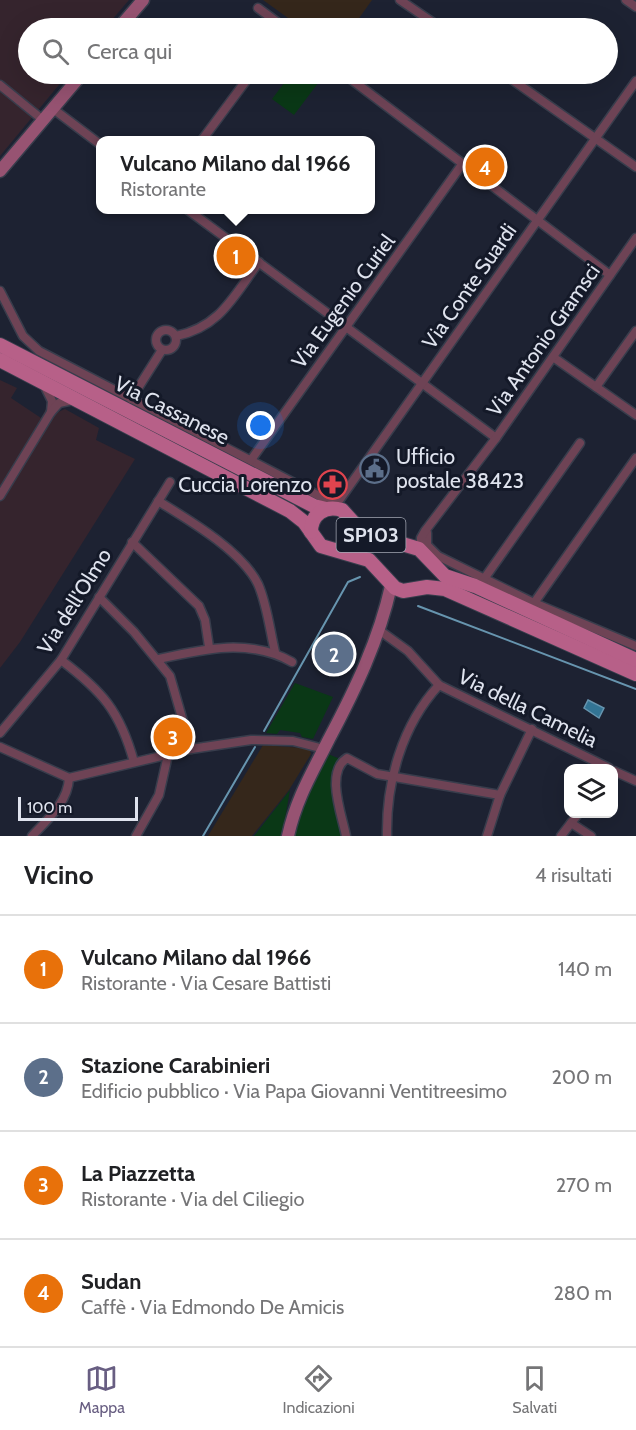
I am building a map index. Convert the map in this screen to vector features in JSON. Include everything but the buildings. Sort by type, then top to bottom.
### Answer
[{"type":"main road","name":"Via Cassanese","points":[[5,348],[304,501],[328,509],[342,510],[362,532],[423,553],[445,576],[475,586],[636,660]]},
{"type":"main road","name":"Via Cassanese","points":[[0,360],[290,511],[325,548],[362,557],[374,564],[397,589]]},
{"type":"main road","name":"SP103","points":[[311,532],[316,516],[328,509]]},
{"type":"main road","name":"SP103","points":[[419,588],[429,572],[423,553]]},
{"type":"main road","points":[[397,589],[435,587],[451,591],[636,674]]},
{"type":"street","points":[[128,18],[143,0]]},
{"type":"street","points":[[400,0],[426,18]]},
{"type":"street","points":[[626,0],[636,7]]},
{"type":"street","points":[[258,8],[272,18]]},
{"type":"street","name":"Via Conte Suardi","points":[[328,509],[338,502],[423,384],[636,81]]},
{"type":"street","points":[[0,171],[73,84]]},
{"type":"street","points":[[206,136],[244,84]]},
{"type":"street","points":[[357,84],[610,275]]},
{"type":"street","points":[[518,84],[636,167]]},
{"type":"street","points":[[0,86],[43,120]]},
{"type":"street","points":[[52,108],[96,141]]},
{"type":"street","name":"Via Eugenio Curiel","points":[[251,460],[463,164]]},
{"type":"street","points":[[193,214],[496,438]]},
{"type":"street","name":"Via Antonio Gramsci","points":[[423,553],[422,535],[496,438],[636,238]]},
{"type":"street","points":[[162,350],[156,342],[159,333],[168,330],[176,336],[207,326],[219,315],[259,262]]},
{"type":"street","points":[[0,291],[30,344],[131,399],[326,499],[335,498],[350,483]]},
{"type":"street","points":[[596,387],[636,331]]},
{"type":"street","points":[[131,399],[162,350],[174,347],[176,336]]},
{"type":"street","points":[[0,339],[5,348]]},
{"type":"street","points":[[552,357],[636,415]]},
{"type":"street","points":[[38,381],[50,395],[53,404],[51,412]]},
{"type":"street","points":[[0,496],[51,412],[60,402],[75,400]]},
{"type":"street","points":[[484,579],[580,443]]},
{"type":"street","points":[[534,603],[636,458]]},
{"type":"street","name":"Via dell'Olmo","points":[[0,733],[61,660],[170,482]]},
{"type":"street","points":[[158,501],[207,532],[250,573],[260,591],[275,652]]},
{"type":"street","points":[[432,523],[425,538],[431,551],[534,603],[636,646]]},
{"type":"street","points":[[132,542],[198,606],[205,620],[209,647]]},
{"type":"street","points":[[288,836],[296,801],[354,690],[397,589]]},
{"type":"street","points":[[99,597],[159,659],[175,687],[192,749]]},
{"type":"street","name":"Via della Camelia","points":[[381,624],[439,685],[601,764]]},
{"type":"street","points":[[159,659],[209,647],[275,652],[292,662]]},
{"type":"street","points":[[61,660],[87,681],[114,712],[126,733],[134,762]]},
{"type":"street","points":[[387,836],[388,799],[411,724],[422,704],[439,685]]},
{"type":"street","points":[[487,836],[501,795],[532,729]]},
{"type":"street","points":[[0,747],[69,778],[192,749],[251,740],[272,739],[324,749]]},
{"type":"street","points":[[136,836],[159,795],[168,755]]},
{"type":"street","points":[[346,836],[336,778],[342,762],[347,758],[368,770],[393,777],[501,795]]},
{"type":"street","name":"Via della Camelia","points":[[618,773],[636,781]]},
{"type":"street","points":[[32,836],[54,813],[69,790],[69,778]]},
{"type":"street","points":[[561,836],[574,818]]},
{"type":"street","points":[[570,823],[591,836]]},
{"type":"shaded area","points":[[0,0],[129,0],[114,18],[18,18],[18,84],[60,84],[0,156]]},
{"type":"shaded area","points":[[263,0],[372,0],[359,18],[288,18]]},
{"type":"shaded area","points":[[0,380],[17,388],[11,398],[41,418],[47,407],[56,413],[65,409],[99,428],[96,440],[135,459],[20,642],[0,668]]},
{"type":"shaded area","points":[[263,745],[302,748],[310,750],[311,754],[289,790],[252,836],[208,836]]},
{"type":"green space","points":[[283,84],[317,84],[294,115],[272,99]]},
{"type":"green space","points":[[295,683],[333,697],[313,739],[302,737],[300,733],[280,730],[277,734],[266,733]]},
{"type":"green space","points":[[328,754],[340,759],[334,770],[343,836],[293,836],[299,807]]},
{"type":"green space","points":[[290,790],[282,836],[254,836]]},
{"type":"water","points":[[588,700],[604,708],[599,718],[584,708]]},
{"type":"waterway","points":[[264,731],[348,582],[360,577]]},
{"type":"waterway","points":[[418,606],[636,689]]},
{"type":"waterway","points":[[203,836],[255,747]]},
{"type":"place","name":"Sudan","points":[[485,167]]},
{"type":"place","name":"Vulcano Milano dal 1966","points":[[236,256]]},
{"type":"place","name":"Ufficio postale 38423","points":[[375,468]]},
{"type":"place","name":"Cuccia Lorenzo","points":[[333,484]]},
{"type":"place","name":"Stazione Carabinieri","points":[[334,654]]},
{"type":"place","name":"La Piazzetta","points":[[173,737]]}]
